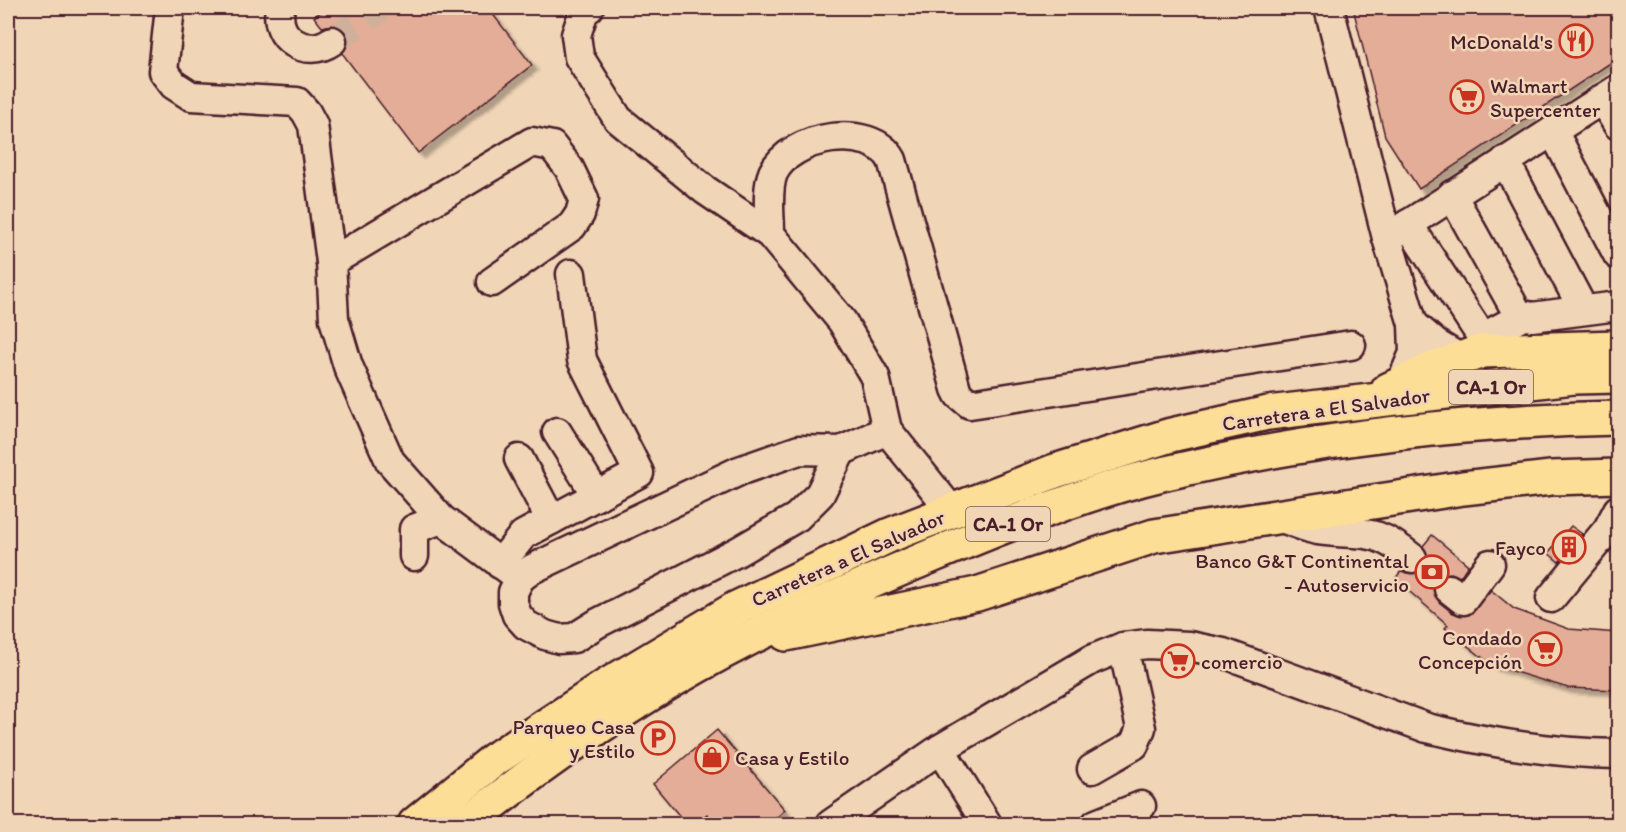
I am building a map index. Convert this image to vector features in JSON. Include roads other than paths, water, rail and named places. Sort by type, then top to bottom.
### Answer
[{"type":"highway","points":[[1364,401],[1428,370],[1482,351],[1618,347]]},
{"type":"highway","name":"Carretera a El Salvador","points":[[415,825],[495,759],[606,686],[735,609],[890,535],[1055,471],[1171,435],[1268,413],[1574,378],[1618,376]]},
{"type":"highway","name":"Carretera a El Salvador","points":[[466,825],[512,788],[636,705],[740,643],[876,579],[1055,506],[1163,473],[1346,438],[1495,422],[1618,418]]},
{"type":"highway","points":[[740,643],[977,594],[1154,536],[1463,488],[1551,478],[1618,476]]},
{"type":"street","points":[[170,8],[163,71],[174,86],[191,96],[297,102],[306,111],[313,125],[331,262],[334,319],[348,366],[390,461],[441,519],[510,571],[532,569],[739,471],[799,450],[841,451],[887,430]]},
{"type":"street","points":[[280,8],[280,24],[292,42],[312,48],[332,40]]},
{"type":"street","points":[[589,8],[584,11],[576,35],[579,57],[618,119],[705,190],[770,234],[842,321],[875,377],[887,430],[952,511]]},
{"type":"street","points":[[1329,8],[1398,231],[1413,324],[1414,353],[1400,385]]},
{"type":"street","points":[[1398,231],[1610,94],[1618,125]]},
{"type":"street","points":[[1553,130],[1618,255]]},
{"type":"street","points":[[770,234],[772,175],[791,152],[806,144],[826,139],[858,138],[882,146],[892,160],[956,389],[959,395],[970,404],[1351,345]]},
{"type":"street","points":[[331,262],[532,142],[542,142],[552,146],[569,168],[584,199],[580,214],[572,226],[492,282]]},
{"type":"street","points":[[1505,161],[1583,309]]},
{"type":"street","points":[[1452,195],[1514,310],[1523,316]]},
{"type":"street","points":[[1398,231],[1478,332],[1489,334],[1523,316],[1618,306]]},
{"type":"street","points":[[571,274],[582,360],[639,472],[523,535],[510,571],[513,603],[517,615],[526,625],[559,639],[574,638],[598,622],[737,552],[797,517],[820,494],[841,451]]},
{"type":"street","points":[[1413,324],[1436,344],[1461,359]]},
{"type":"street","points":[[557,432],[597,496]]},
{"type":"street","points":[[519,459],[551,520]]},
{"type":"street","points":[[1551,598],[1608,529],[1618,510]]},
{"type":"street","points":[[1277,516],[1316,530],[1375,534],[1393,542],[1412,558]]},
{"type":"street","points":[[414,556],[414,529],[441,519]]},
{"type":"street","points":[[1449,588],[1463,600],[1490,564]]},
{"type":"street","points":[[846,820],[940,749],[1093,659],[1123,647],[1148,644],[1189,646],[1223,653],[1427,728],[1506,744],[1616,760]]},
{"type":"street","points":[[1092,769],[1134,745],[1141,728],[1123,647]]},
{"type":"street","points":[[940,749],[987,825]]},
{"type":"street","points":[[1096,825],[1141,806]]},
{"type":"tunnel","points":[[332,41],[380,8]]},
{"type":"tunnel","points":[[1412,558],[1449,589]]},
{"type":"place","name":"McDonald's","points":[[1576,41]]},
{"type":"place","name":"Walmart Supercenter","points":[[1467,97]]},
{"type":"place","name":"Fayco","points":[[1569,547]]},
{"type":"place","name":"Banco G&T Continental - Autoservicio","points":[[1432,572]]},
{"type":"place","name":"Condado Concepción","points":[[1545,649]]},
{"type":"place","name":"comercio","points":[[1178,661]]},
{"type":"place","name":"Parqueo Casa y Estilo","points":[[658,738]]},
{"type":"place","name":"Casa y Estilo","points":[[712,757]]}]
